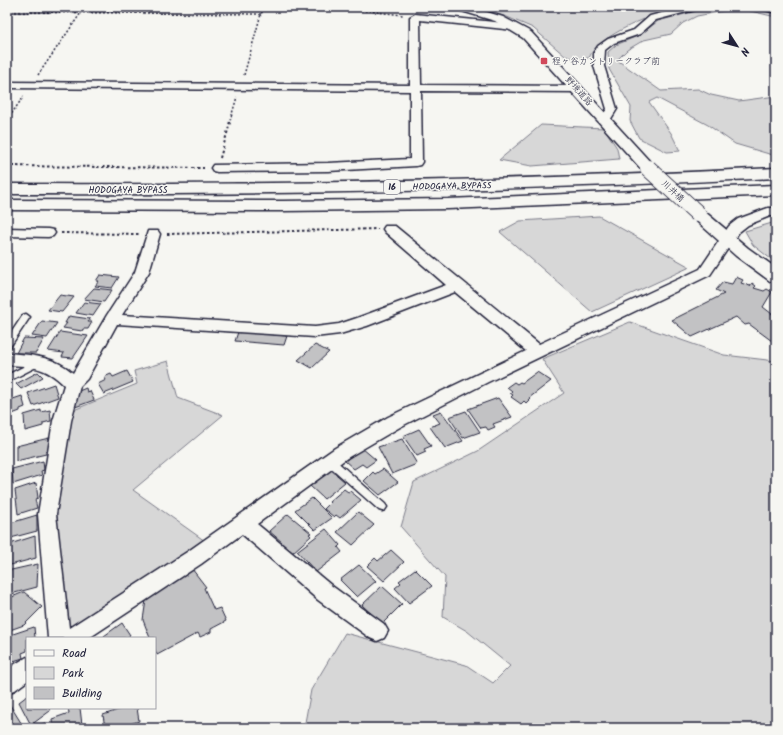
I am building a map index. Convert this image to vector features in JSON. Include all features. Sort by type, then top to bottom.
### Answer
[{"type":"highway","name":"HODOGAYA BYPASS","points":[[7,189],[240,190],[462,186],[630,181],[776,173]]},
{"type":"highway","name":"HODOGAYA BYPASS","points":[[7,206],[232,207],[447,204],[652,197],[776,190]]},
{"type":"street","name":"野境道路","points":[[459,7],[499,19],[527,35],[648,168]]},
{"type":"street","points":[[605,120],[612,109],[599,66],[599,52],[601,48],[611,41],[637,32],[654,18],[695,7]]},
{"type":"street","points":[[765,7],[776,10]]},
{"type":"street","points":[[217,168],[328,167],[416,162],[417,88],[415,17],[514,27]]},
{"type":"street","points":[[7,85],[577,89]]},
{"type":"street","name":"川井橋","points":[[648,168],[726,238]]},
{"type":"street","points":[[73,637],[194,558],[330,461],[394,422],[705,272],[726,238],[734,229],[743,222],[768,212],[776,212]]},
{"type":"street","points":[[390,229],[538,352]]},
{"type":"street","points":[[7,232],[48,233]]},
{"type":"street","points":[[59,637],[47,514],[62,421],[73,383],[81,375],[112,319],[142,272],[153,234]]},
{"type":"street","points":[[726,238],[776,278]]},
{"type":"street","points":[[112,319],[315,332],[340,329],[362,322],[457,286]]},
{"type":"street","points":[[7,359],[41,361],[60,370],[73,383]]},
{"type":"street","points":[[242,523],[325,593],[377,631]]},
{"type":"street","points":[[7,682],[26,669]]},
{"type":"lane","points":[[7,345],[26,317]]},
{"type":"lane","points":[[7,379],[41,361]]},
{"type":"lane","points":[[330,461],[382,507]]},
{"type":"path","points":[[7,120],[85,7]]},
{"type":"path","points":[[7,166],[217,168],[261,14],[265,7]]},
{"type":"path","points":[[333,7],[415,17]]},
{"type":"path","points":[[7,12],[261,14]]},
{"type":"path","points":[[48,233],[153,234],[390,229]]},
{"type":"green space","points":[[475,7],[680,7],[644,19],[629,26],[616,33],[594,49],[589,58],[576,59],[565,56],[533,28],[507,17]]},
{"type":"green space","points":[[712,7],[776,7],[776,17],[742,9],[697,16],[683,23],[671,34],[644,40],[627,50],[617,60],[661,91],[698,89],[711,95],[739,101],[776,96],[776,156],[735,144],[708,125],[657,98],[649,102],[671,133],[680,151],[667,152],[639,138],[630,121],[631,107],[609,69],[608,52],[616,45],[640,35],[658,21]]},
{"type":"green space","points":[[541,125],[604,128],[617,148],[619,159],[532,166],[499,160]]},
{"type":"green space","points":[[599,216],[690,267],[592,312],[500,232],[520,221]]},
{"type":"green space","points":[[772,223],[776,224],[776,263],[753,245],[745,231]]},
{"type":"green space","points":[[630,322],[724,355],[776,361],[776,728],[304,728],[311,690],[345,633],[466,665],[493,683],[510,666],[467,631],[443,617],[445,577],[401,527],[414,482],[478,451],[564,393],[542,359]]},
{"type":"green space","points":[[168,361],[178,398],[223,415],[133,490],[205,541],[67,635],[55,518],[69,412],[137,384],[134,371]]},
{"type":"building","points":[[100,275],[119,277],[112,288],[95,286],[99,281],[96,281]]},
{"type":"building","points":[[736,277],[743,280],[741,283],[750,286],[752,283],[756,286],[754,288],[764,291],[767,289],[772,292],[763,307],[776,317],[776,344],[749,324],[745,325],[736,317],[692,337],[672,320],[724,294],[716,290],[723,282],[732,284]]},
{"type":"building","points":[[94,288],[112,290],[104,302],[84,299]]},
{"type":"building","points":[[60,295],[74,297],[62,312],[48,310]]},
{"type":"building","points":[[84,302],[101,304],[93,316],[76,313]]},
{"type":"building","points":[[69,316],[90,319],[88,322],[92,322],[88,329],[83,329],[82,331],[63,328],[67,323],[65,323]]},
{"type":"building","points":[[42,321],[57,323],[47,338],[32,336]]},
{"type":"building","points":[[60,332],[88,336],[73,358],[62,357],[64,353],[48,351]]},
{"type":"building","points":[[238,332],[287,336],[284,345],[235,341]]},
{"type":"building","points":[[24,338],[44,339],[36,353],[16,353]]},
{"type":"building","points":[[315,345],[329,352],[312,368],[298,360]]},
{"type":"building","points":[[127,371],[133,382],[104,394],[98,384],[106,380],[104,377],[111,374],[113,377]]},
{"type":"building","points":[[38,372],[43,377],[21,389],[16,384]]},
{"type":"building","points":[[537,372],[551,381],[529,398],[530,399],[526,403],[524,401],[521,404],[511,397],[513,395],[510,393],[512,391],[507,387],[514,382],[517,384],[520,382],[522,383]]},
{"type":"building","points":[[54,384],[58,397],[33,406],[28,393]]},
{"type":"building","points":[[86,388],[87,392],[90,391],[94,400],[70,409],[74,393]]},
{"type":"building","points":[[22,396],[25,407],[20,409],[20,411],[7,416],[7,401]]},
{"type":"building","points":[[498,398],[512,417],[493,424],[495,427],[488,430],[486,427],[481,428],[468,409]]},
{"type":"building","points":[[41,410],[41,412],[50,410],[51,421],[43,423],[43,426],[25,431],[24,415]]},
{"type":"building","points":[[441,411],[463,441],[445,448],[430,427],[440,423],[433,414]]},
{"type":"building","points":[[466,411],[480,432],[463,438],[449,417]]},
{"type":"building","points":[[419,429],[431,446],[424,449],[426,452],[417,456],[403,436]]},
{"type":"building","points":[[49,438],[49,451],[46,452],[46,454],[16,461],[16,446]]},
{"type":"building","points":[[402,439],[417,464],[392,474],[378,447]]},
{"type":"building","points":[[362,448],[376,460],[366,467],[362,464],[354,469],[345,461]]},
{"type":"building","points":[[43,461],[44,470],[41,471],[42,475],[13,484],[12,469]]},
{"type":"building","points":[[330,469],[345,482],[324,499],[309,485]]},
{"type":"building","points":[[383,469],[398,482],[380,495],[364,481],[373,472],[375,474]]},
{"type":"building","points":[[36,483],[38,498],[35,499],[37,508],[18,514],[15,490]]},
{"type":"building","points":[[344,489],[348,492],[350,491],[361,500],[340,518],[336,515],[334,517],[324,509],[330,503],[329,502]]},
{"type":"building","points":[[312,498],[332,518],[315,530],[295,510]]},
{"type":"building","points":[[358,512],[374,525],[353,545],[337,532]]},
{"type":"building","points":[[288,514],[311,533],[309,534],[311,536],[292,553],[280,544],[282,542],[269,531]]},
{"type":"building","points":[[37,515],[37,531],[7,539],[7,524]]},
{"type":"building","points":[[326,529],[340,545],[338,547],[342,552],[316,572],[297,551]]},
{"type":"building","points":[[35,536],[36,558],[7,566],[7,545]]},
{"type":"building","points":[[391,550],[404,562],[384,581],[367,566],[375,558],[378,561]]},
{"type":"building","points":[[38,564],[37,587],[7,595],[7,571]]},
{"type":"building","points":[[359,565],[376,581],[357,597],[340,580]]},
{"type":"building","points":[[192,569],[206,587],[204,588],[214,610],[220,608],[226,621],[211,629],[211,632],[200,637],[198,633],[157,655],[156,637],[150,637],[143,620],[146,600]]},
{"type":"building","points":[[415,569],[432,586],[409,603],[395,588],[401,583],[399,581]]},
{"type":"building","points":[[382,586],[402,604],[382,624],[362,605]]},
{"type":"building","points":[[24,592],[42,607],[24,625],[7,631],[7,599]]},
{"type":"building","points":[[122,623],[130,635],[128,637],[104,636]]},
{"type":"building","points":[[34,627],[35,637],[26,637],[26,651],[22,653],[23,658],[7,663],[7,636]]},
{"type":"building","points":[[26,697],[26,709],[49,709],[50,711],[31,725],[19,702]]},
{"type":"building","points":[[10,705],[23,726],[20,728],[7,728],[7,707]]},
{"type":"building","points":[[68,709],[80,709],[82,725],[74,728],[53,728],[52,719],[69,713]]},
{"type":"building","points":[[121,709],[137,709],[139,721],[118,728],[105,728],[103,715]]},
{"type":"building","points":[[45,723],[46,728],[32,728]]},
{"type":"place","name":"程ヶ谷カントリークラブ前","points":[[544,61]]}]
